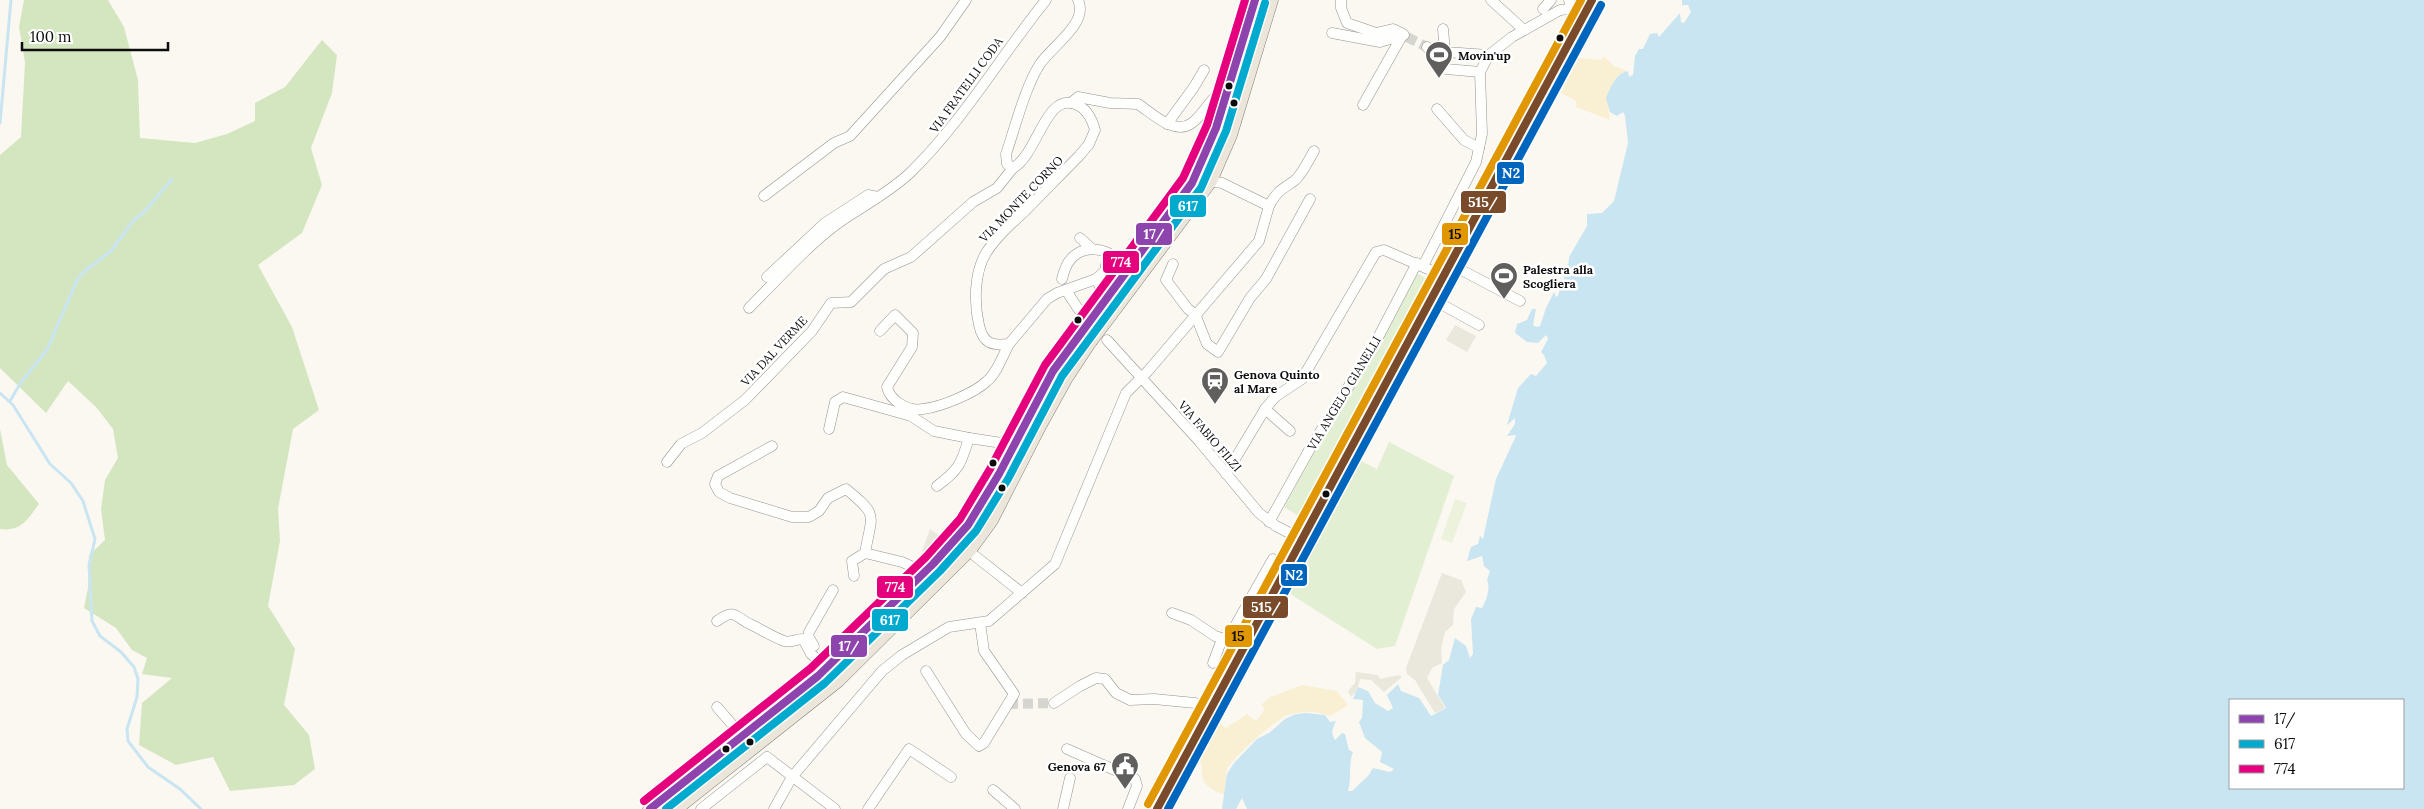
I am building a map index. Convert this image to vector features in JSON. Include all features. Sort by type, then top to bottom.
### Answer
[{"type":"main road","points":[[650,809],[743,737],[824,665],[924,572],[968,525],[1013,447],[1053,371],[1084,337],[1127,270],[1192,183],[1208,150],[1255,0]]},
{"type":"main road","points":[[1105,307],[1126,295],[1210,181],[1230,135],[1271,0]]},
{"type":"main road","points":[[1156,809],[1569,43],[1574,9],[1592,0]]},
{"type":"main road","points":[[675,809],[838,680],[969,550],[990,522],[1084,337]]},
{"type":"street","points":[[764,196],[834,143],[850,136],[940,37],[966,0]]},
{"type":"street","name":"VIA FRATELLI CODA","points":[[749,308],[835,225],[909,174],[936,146],[963,114],[1007,49],[1046,0]]},
{"type":"street","points":[[1078,0],[1082,7],[1078,21],[1051,50],[1033,76],[1006,154],[1007,164],[1013,168],[1028,155],[1053,109],[1063,103],[1071,103],[1078,97],[1110,103],[1138,104],[1167,124],[1177,127],[1191,124],[1213,99]]},
{"type":"street","points":[[1341,0],[1341,8],[1347,22],[1376,33],[1393,29],[1405,36]]},
{"type":"street","points":[[1490,0],[1524,30]]},
{"type":"street","points":[[1543,9],[1551,0]]},
{"type":"street","points":[[1427,47],[1446,69],[1480,72],[1489,55],[1524,30],[1560,10],[1574,9]]},
{"type":"street","points":[[1443,29],[1445,52],[1489,55]]},
{"type":"street","points":[[1332,33],[1380,42],[1405,36]]},
{"type":"street","points":[[1364,105],[1405,36]]},
{"type":"street","points":[[1167,124],[1204,70]]},
{"type":"street","name":"VIA ANGELO GIANELLI","points":[[1269,522],[1312,445],[1372,349],[1473,171],[1482,134],[1480,72]]},
{"type":"street","name":"VIA MONTE CORNO","points":[[1009,344],[995,346],[986,342],[981,334],[976,296],[980,268],[985,254],[1003,232],[1090,144],[1095,130],[1093,123],[1083,107],[1071,103]]},
{"type":"street","points":[[1437,109],[1464,140],[1479,148]]},
{"type":"street","points":[[774,809],[792,777],[882,671],[902,655],[949,627],[989,621],[1054,564],[1126,393],[1142,378],[1259,241],[1270,206],[1276,194],[1285,184],[1295,180],[1314,150]]},
{"type":"street","name":"VIA DAL VERME","points":[[667,462],[681,444],[702,433],[757,388],[812,331],[831,303],[851,302],[884,269],[910,256],[973,202],[997,188],[1013,168]]},
{"type":"street","points":[[1210,181],[1222,183],[1270,206]]},
{"type":"street","name":"VIA FRATELLI CODA","points":[[767,277],[825,223],[868,195],[878,197]]},
{"type":"street","points":[[1173,264],[1166,280],[1188,309],[1195,314],[1207,344],[1218,352],[1250,298],[1266,279],[1310,199]]},
{"type":"street","points":[[1080,238],[1092,249],[1122,261],[1127,270],[1129,280],[1126,295]]},
{"type":"street","points":[[1062,279],[1069,261],[1078,253],[1092,249]]},
{"type":"street","points":[[1226,474],[1265,409],[1276,397],[1302,380],[1376,252],[1384,250],[1420,265],[1447,270],[1520,301]]},
{"type":"street","points":[[880,331],[895,315],[913,333],[912,347],[887,387],[889,396],[897,403],[922,410],[966,395],[988,381],[1009,344],[1047,299],[1057,293],[1096,279],[1105,271],[1108,254]]},
{"type":"street","points":[[1096,279],[1105,307]]},
{"type":"street","points":[[1068,295],[1079,310]]},
{"type":"street","points":[[1432,299],[1479,325]]},
{"type":"street","points":[[1459,327],[1464,317]]},
{"type":"street","name":"VIA FABIO FILZI","points":[[1107,340],[1269,522],[1301,539]]},
{"type":"street","points":[[829,429],[835,402],[837,398],[843,397],[911,416],[934,431],[1002,443],[1013,447]]},
{"type":"street","points":[[1265,409],[1290,431]]},
{"type":"street","points":[[937,486],[961,465],[969,438]]},
{"type":"street","points":[[772,446],[718,476],[715,484],[719,492],[730,498],[792,517],[809,517],[819,511],[828,498],[846,489],[869,508],[872,518],[865,553]]},
{"type":"street","points":[[854,576],[852,561],[865,553],[902,562],[924,572]]},
{"type":"street","points":[[975,556],[1022,593]]},
{"type":"street","points":[[1213,664],[1222,639],[1230,635],[1273,559],[1286,566]]},
{"type":"street","points":[[824,665],[808,636],[833,590]]},
{"type":"street","points":[[1172,613],[1191,620],[1222,639]]},
{"type":"street","points":[[717,621],[726,614],[736,614],[751,625],[760,627],[784,641],[803,639],[811,654],[824,665]]},
{"type":"street","points":[[926,671],[966,734],[979,746],[984,744],[1014,694],[984,651],[980,623]]},
{"type":"street","points":[[1054,703],[1096,678],[1105,679],[1116,693],[1130,700],[1154,699],[1195,703],[1208,710]]},
{"type":"street","points":[[717,707],[743,737]]},
{"type":"street","points":[[868,809],[909,749],[951,777]]},
{"type":"street","points":[[1067,749],[1135,779],[1137,786],[1128,809]]},
{"type":"street","points":[[701,809],[767,757],[835,809]]},
{"type":"street","points":[[1063,809],[1070,778]]},
{"type":"street","points":[[993,790],[1015,809]]},
{"type":"green space","points":[[24,0],[108,0],[124,27],[138,80],[140,138],[195,143],[227,134],[255,121],[255,103],[285,87],[322,40],[337,55],[332,93],[311,148],[322,185],[302,233],[258,265],[292,327],[319,410],[293,429],[278,509],[280,541],[268,606],[295,649],[284,705],[309,735],[315,769],[294,785],[230,791],[213,757],[176,765],[139,745],[142,703],[172,678],[142,674],[147,658],[132,650],[116,628],[84,608],[88,588],[89,555],[105,540],[101,509],[105,480],[118,458],[113,429],[96,407],[68,381],[46,413],[0,368],[0,155],[21,137],[25,62],[19,27]]},
{"type":"green space","points":[[1515,117],[1520,120],[1494,166],[1488,163]]},
{"type":"green space","points":[[1485,172],[1491,175],[1456,239],[1450,236]]},
{"type":"green space","points":[[1415,272],[1427,279],[1299,516],[1284,507]]},
{"type":"green space","points":[[0,429],[7,465],[39,504],[23,523],[7,529],[0,529]]},
{"type":"green space","points":[[1389,442],[1454,476],[1395,646],[1377,649],[1292,595],[1286,586],[1355,458],[1377,469]]},
{"type":"green space","points":[[1455,499],[1467,503],[1452,543],[1441,539]]},
{"type":"sand","points":[[1604,56],[1614,66],[1627,71],[1611,90],[1608,105],[1610,120],[1576,107],[1576,101],[1561,93],[1579,58],[1601,60]]},
{"type":"sand","points":[[1302,685],[1337,691],[1348,705],[1330,716],[1315,712],[1304,712],[1282,718],[1255,739],[1231,763],[1226,773],[1230,784],[1224,795],[1209,787],[1202,776],[1202,764],[1197,760],[1217,721],[1226,728],[1247,714],[1256,721],[1265,709],[1261,705],[1270,697]]},
{"type":"shaded area","points":[[1455,325],[1476,336],[1467,352],[1446,340]]},
{"type":"shaded area","points":[[930,529],[943,538],[921,561],[919,560]]},
{"type":"shaded area","points":[[1442,573],[1461,580],[1466,592],[1454,609],[1453,625],[1445,632],[1441,649],[1442,663],[1432,668],[1427,678],[1445,708],[1435,713],[1415,680],[1407,674],[1406,668]]},
{"type":"shaded area","points":[[1356,672],[1378,675],[1380,679],[1399,675],[1402,677],[1384,692],[1371,680],[1360,679],[1357,691],[1351,697],[1348,691],[1355,683]]},
{"type":"water","points":[[1682,0],[2424,0],[2424,809],[1247,809],[1242,798],[1236,809],[1222,809],[1227,774],[1234,763],[1257,739],[1269,733],[1285,719],[1296,714],[1325,715],[1330,722],[1336,721],[1332,730],[1333,737],[1335,740],[1342,733],[1345,734],[1349,750],[1353,752],[1348,791],[1352,791],[1368,776],[1373,768],[1390,772],[1394,769],[1380,762],[1382,752],[1365,738],[1359,722],[1362,718],[1363,700],[1353,699],[1358,687],[1368,691],[1375,703],[1388,711],[1393,708],[1387,695],[1398,684],[1401,691],[1419,698],[1431,716],[1446,708],[1438,695],[1443,665],[1449,660],[1455,638],[1466,646],[1470,658],[1473,654],[1471,619],[1476,607],[1482,608],[1488,591],[1487,580],[1490,571],[1484,566],[1482,556],[1467,561],[1471,547],[1478,544],[1480,536],[1483,539],[1496,479],[1516,435],[1507,436],[1515,424],[1515,418],[1507,425],[1518,388],[1531,374],[1536,376],[1547,363],[1541,352],[1548,339],[1546,335],[1538,343],[1527,342],[1515,333],[1517,324],[1527,320],[1532,309],[1536,309],[1533,325],[1536,327],[1540,326],[1554,292],[1556,297],[1558,296],[1569,257],[1587,226],[1587,214],[1602,213],[1614,201],[1628,143],[1625,116],[1623,112],[1617,116],[1610,112],[1606,98],[1614,82],[1620,75],[1628,71],[1629,77],[1633,75],[1635,56],[1639,49],[1643,49],[1650,34],[1657,33],[1659,37],[1680,13],[1681,22],[1684,23],[1691,12],[1688,5],[1682,5]]},
{"type":"waterway","points":[[0,123],[11,0]]},
{"type":"waterway","points":[[10,401],[21,382],[47,350],[78,278],[111,251],[133,221],[145,211],[172,179]]},
{"type":"waterway","points":[[0,393],[13,405],[50,464],[71,483],[83,501],[95,539],[89,565],[92,621],[100,636],[121,652],[134,667],[138,679],[137,697],[127,729],[128,741],[148,767],[180,789],[201,809]]},
{"type":"tunnel","points":[[1407,37],[1427,47]]},
{"type":"tunnel","points":[[1008,704],[1054,703]]},
{"type":"transit line","name":"774","points":[[644,801],[811,668],[926,557],[960,519],[990,469],[1045,365],[1183,178],[1207,125],[1245,0]]},
{"type":"transit line","name":"17/","points":[[650,809],[818,676],[933,564],[968,525],[999,474],[1053,371],[1192,183],[1216,128],[1255,0]]},
{"type":"transit line","name":"15","points":[[1148,804],[1581,0]]},
{"type":"transit line","name":"515/","points":[[1157,809],[1592,0]]},
{"type":"transit line","name":"617","points":[[666,809],[825,683],[940,571],[976,531],[1008,479],[1062,376],[1201,188],[1226,131],[1265,3]]},
{"type":"transit line","name":"N2","points":[[1168,809],[1601,5]]},
{"type":"place","name":"Movin'up","points":[[1439,79]]},
{"type":"place","name":"Palestra alla Scogliera","points":[[1504,300]]},
{"type":"place","name":"Genova Quinto al Mare","points":[[1215,405]]},
{"type":"place","name":"Genova 67","points":[[1125,790]]}]
